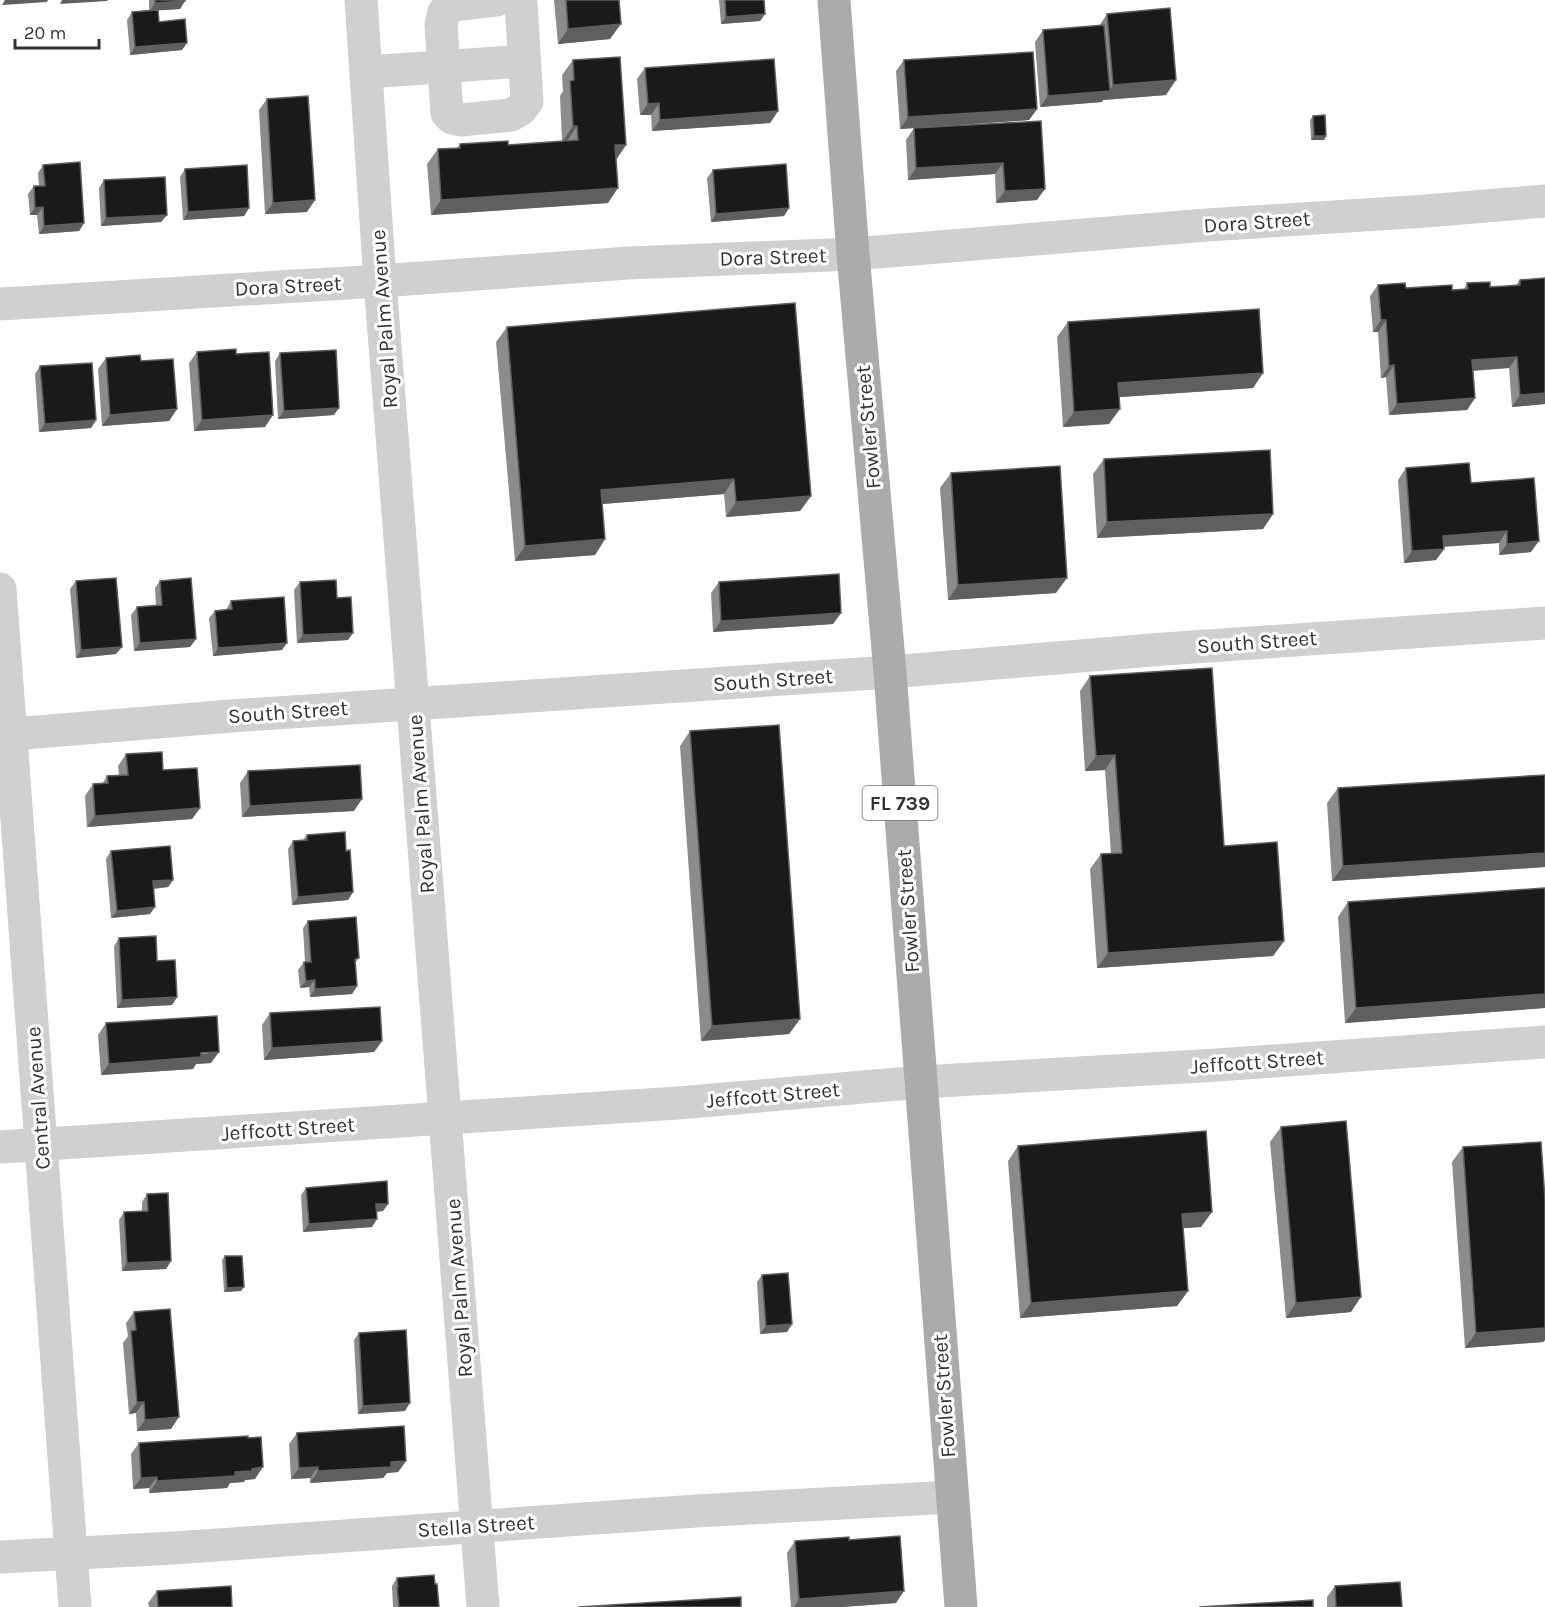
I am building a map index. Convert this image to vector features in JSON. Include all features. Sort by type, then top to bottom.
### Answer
[{"type":"main road","name":"Fowler Street","points":[[834,0],[853,254],[890,672],[961,1607]]},
{"type":"street","name":"Royal Palm Avenue","points":[[361,0],[483,1607]]},
{"type":"street","points":[[497,0],[452,5],[444,12],[441,25],[447,113],[452,118],[462,120],[511,115],[522,109],[527,101],[521,3],[518,0]]},
{"type":"street","points":[[367,72],[524,61]]},
{"type":"street","name":"Dora Street","points":[[0,304],[381,281],[629,263],[853,254],[1207,225],[1545,201]]},
{"type":"street","name":"Central Avenue","points":[[0,589],[6,735],[41,1144],[75,1607]]},
{"type":"street","name":"South Street","points":[[6,735],[231,716],[890,672],[1164,649],[1545,623]]},
{"type":"street","name":"Jeffcott Street","points":[[0,1147],[678,1103],[921,1082],[1202,1066],[1545,1042]]},
{"type":"street","name":"Stella Street","points":[[0,1557],[174,1548],[696,1511],[952,1497]]},
{"type":"building","points":[[155,0],[185,0],[185,1],[155,3]]},
{"type":"building","points":[[566,0],[619,0],[621,24],[568,29]]},
{"type":"building","points":[[725,0],[764,0],[765,14],[726,17]]},
{"type":"building","points":[[1170,8],[1176,80],[1113,85],[1107,14]]},
{"type":"building","points":[[158,10],[159,22],[185,19],[187,43],[135,47],[132,12]]},
{"type":"building","points":[[1104,25],[1110,91],[1048,96],[1043,30]]},
{"type":"building","points":[[1033,52],[1037,109],[908,117],[904,60]]},
{"type":"building","points":[[620,57],[626,145],[615,145],[618,188],[441,200],[438,149],[460,148],[460,144],[508,141],[508,145],[578,140],[577,126],[573,126],[570,81],[574,80],[573,60]]},
{"type":"building","points":[[774,59],[778,111],[660,120],[659,103],[648,104],[645,68]]},
{"type":"building","points":[[308,96],[315,200],[273,203],[267,99]]},
{"type":"building","points":[[1325,115],[1326,136],[1314,136],[1313,116]]},
{"type":"building","points":[[1041,121],[1045,189],[1005,191],[1003,163],[916,168],[914,128]]},
{"type":"building","points":[[80,162],[84,223],[44,226],[43,207],[35,208],[34,186],[45,186],[43,165]]},
{"type":"building","points":[[786,164],[789,208],[716,214],[713,170]]},
{"type":"building","points":[[247,165],[249,208],[188,212],[185,169]]},
{"type":"building","points":[[165,177],[167,215],[106,218],[104,180]]},
{"type":"building","points":[[1545,278],[1545,393],[1520,395],[1517,357],[1472,360],[1475,398],[1397,404],[1394,365],[1389,366],[1386,320],[1381,320],[1378,285],[1405,283],[1406,288],[1452,285],[1452,290],[1468,289],[1467,283],[1490,282],[1490,287],[1507,286],[1520,285],[1520,280]]},
{"type":"building","points":[[795,303],[811,496],[736,502],[734,479],[601,490],[605,539],[525,546],[507,327]]},
{"type":"building","points":[[1259,309],[1263,373],[1118,383],[1120,409],[1074,412],[1068,322]]},
{"type":"building","points":[[236,349],[236,354],[269,352],[273,415],[202,420],[197,352]]},
{"type":"building","points":[[336,350],[339,408],[284,411],[280,353]]},
{"type":"building","points":[[140,355],[141,361],[173,359],[177,409],[110,415],[106,358]]},
{"type":"building","points":[[92,363],[96,420],[45,424],[40,366]]},
{"type":"building","points":[[1270,450],[1273,514],[1107,522],[1104,459]]},
{"type":"building","points":[[1469,463],[1471,483],[1534,478],[1539,541],[1507,544],[1507,531],[1443,536],[1444,549],[1412,551],[1406,468]]},
{"type":"building","points":[[1060,466],[1067,578],[958,585],[951,473]]},
{"type":"building","points":[[839,574],[841,613],[721,621],[719,582]]},
{"type":"building","points":[[116,578],[122,647],[81,650],[76,581]]},
{"type":"building","points":[[191,578],[196,639],[140,643],[137,607],[162,605],[160,581]]},
{"type":"building","points":[[336,580],[337,598],[351,597],[353,633],[303,635],[300,582]]},
{"type":"building","points":[[284,597],[287,643],[218,648],[215,611],[232,609],[231,601]]},
{"type":"building","points":[[1212,668],[1224,846],[1277,842],[1284,941],[1108,953],[1101,854],[1122,853],[1115,755],[1096,756],[1090,676]]},
{"type":"building","points":[[779,725],[800,1019],[712,1026],[690,731]]},
{"type":"building","points":[[162,752],[163,770],[197,768],[200,808],[95,816],[93,784],[108,783],[107,776],[128,775],[126,754]]},
{"type":"building","points":[[360,765],[362,799],[250,806],[248,771]]},
{"type":"building","points":[[1545,775],[1545,853],[1343,866],[1338,788]]},
{"type":"building","points":[[345,832],[346,851],[350,850],[353,892],[298,897],[293,841],[307,840],[307,835]]},
{"type":"building","points":[[170,846],[173,880],[153,881],[155,907],[117,911],[111,851]]},
{"type":"building","points":[[1545,888],[1545,994],[1356,1008],[1348,902]]},
{"type":"building","points":[[356,917],[359,958],[355,959],[357,986],[315,989],[315,980],[306,981],[304,962],[311,962],[308,921]]},
{"type":"building","points":[[156,936],[157,961],[175,960],[177,997],[122,1000],[119,938]]},
{"type":"building","points":[[380,1007],[382,1041],[272,1048],[270,1013]]},
{"type":"building","points":[[217,1016],[219,1052],[201,1053],[201,1057],[109,1064],[106,1023]]},
{"type":"building","points":[[1346,1121],[1361,1297],[1296,1303],[1281,1127]]},
{"type":"building","points":[[1206,1131],[1212,1212],[1182,1214],[1188,1291],[1031,1303],[1018,1146]]},
{"type":"building","points":[[1541,1142],[1545,1200],[1545,1328],[1476,1333],[1463,1147]]},
{"type":"building","points":[[387,1181],[388,1204],[376,1204],[377,1219],[309,1224],[306,1188]]},
{"type":"building","points":[[168,1193],[171,1261],[127,1263],[124,1212],[148,1211],[147,1194]]},
{"type":"building","points":[[225,1256],[242,1256],[244,1287],[227,1288]]},
{"type":"building","points":[[788,1273],[792,1324],[766,1326],[762,1275]]},
{"type":"building","points":[[170,1309],[179,1417],[145,1420],[144,1402],[137,1402],[131,1331],[136,1330],[134,1312]]},
{"type":"building","points":[[406,1330],[410,1403],[363,1406],[359,1333]]},
{"type":"building","points":[[404,1426],[406,1461],[391,1462],[391,1467],[318,1471],[318,1467],[299,1468],[297,1433]]},
{"type":"building","points":[[248,1436],[248,1438],[261,1437],[263,1467],[252,1469],[252,1471],[235,1472],[235,1476],[157,1481],[157,1477],[141,1478],[139,1443]]},
{"type":"building","points":[[900,1536],[904,1591],[799,1599],[795,1541]]},
{"type":"building","points":[[434,1575],[439,1607],[399,1607],[397,1578]]},
{"type":"building","points":[[1400,1582],[1402,1607],[1336,1607],[1335,1586]]},
{"type":"building","points":[[231,1586],[232,1607],[158,1607],[157,1591]]},
{"type":"building","points":[[741,1597],[741,1607],[578,1607]]},
{"type":"building","points":[[1313,1600],[1313,1607],[1199,1607]]}]
